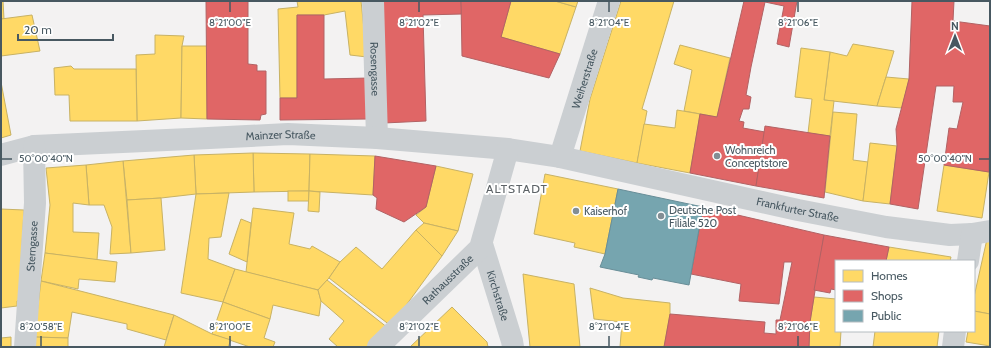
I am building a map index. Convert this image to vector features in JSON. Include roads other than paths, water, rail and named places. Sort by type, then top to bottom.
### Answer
[{"type":"street","name":"Rosengasse","points":[[373,1],[377,138]]},
{"type":"street","name":"Weiherstraße","points":[[560,157],[609,1]]},
{"type":"street","name":"Mainzer Straße","points":[[1,155],[34,146],[188,140],[288,134],[377,138],[508,149],[560,157]]},
{"type":"street","name":"Sterngasse","points":[[25,347],[36,203],[34,146]]},
{"type":"street","points":[[482,244],[508,149]]},
{"type":"street","name":"Frankfurter Straße","points":[[560,157],[798,210],[886,227],[950,235],[981,233]]},
{"type":"street","points":[[968,260],[981,233]]},
{"type":"street","name":"Rathausstraße","points":[[378,347],[480,248],[482,244]]},
{"type":"street","name":"Kirchstraße","points":[[482,244],[513,347]]},
{"type":"street","points":[[953,347],[956,332]]},
{"type":"place","name":"Wohnreich Conceptstore","points":[[717,156]]},
{"type":"place","name":"Kaiserhof","points":[[576,211]]},
{"type":"place","name":"Deutsche Post Filiale 520","points":[[661,216]]},
{"type":"district","name":"ALTSTADT","points":[[517,188]]}]
